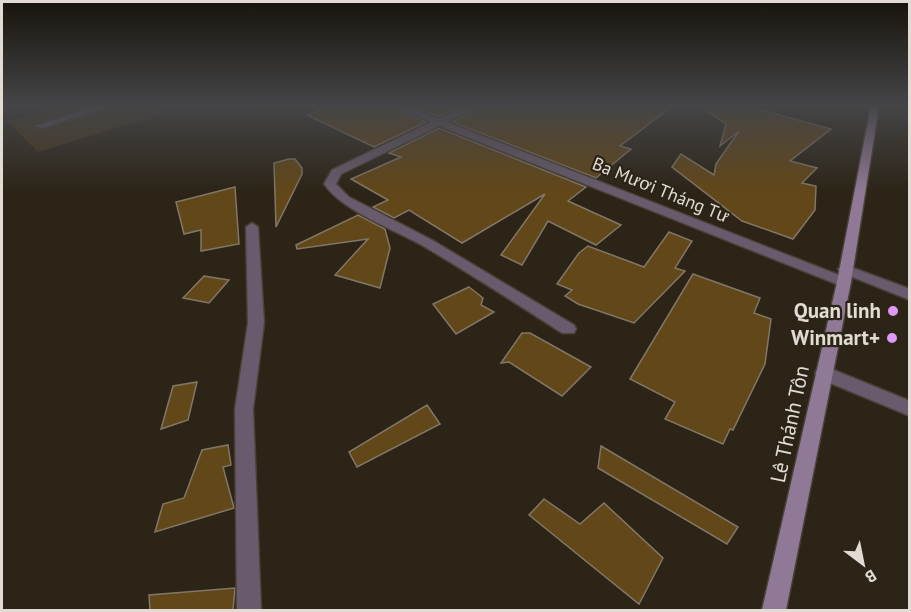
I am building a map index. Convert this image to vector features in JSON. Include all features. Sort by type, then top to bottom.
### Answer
[{"type":"main road","name":"Lê Thánh Tôn","points":[[774,610],[845,275],[870,135]]},
{"type":"street","points":[[413,135],[350,164],[333,175],[330,179],[332,188],[352,203],[420,237],[568,329]]},
{"type":"street","name":"Ba Mươi Tháng Tư","points":[[473,135],[845,275],[909,295]]},
{"type":"street","points":[[249,610],[244,409],[256,323],[252,228]]},
{"type":"street","points":[[824,373],[909,409]]},
{"type":"shaded area","points":[[21,135],[95,135],[38,152]]},
{"type":"building","points":[[348,135],[400,135],[374,147]]},
{"type":"building","points":[[426,135],[455,135],[586,187],[568,201],[621,225],[596,245],[548,221],[522,265],[501,255],[545,194],[462,243],[409,210],[394,218],[373,207],[388,200],[351,179],[401,157],[389,153]]},
{"type":"building","points":[[484,135],[635,135],[620,146],[631,149],[596,178]]},
{"type":"building","points":[[723,135],[734,135],[720,146]]},
{"type":"building","points":[[737,135],[824,135],[790,161],[817,168],[802,183],[816,186],[815,210],[793,239],[742,221],[672,167],[681,154],[714,175],[716,164]]},
{"type":"building","points":[[295,159],[302,168],[302,174],[276,227],[274,163]]},
{"type":"building","points":[[235,187],[239,244],[201,251],[201,230],[184,234],[176,202]]},
{"type":"building","points":[[358,215],[385,229],[390,248],[380,288],[335,275],[368,239],[297,249],[296,245]]},
{"type":"building","points":[[669,232],[692,241],[675,268],[685,271],[634,323],[578,304],[565,296],[572,290],[557,284],[579,253],[588,246],[644,267]]},
{"type":"building","points":[[693,274],[760,298],[754,313],[771,319],[765,364],[733,430],[730,429],[723,444],[665,419],[675,402],[630,379]]},
{"type":"building","points":[[204,276],[229,280],[209,303],[183,298]]},
{"type":"building","points":[[469,287],[483,298],[481,305],[494,312],[456,334],[433,304]]},
{"type":"building","points":[[522,333],[530,333],[591,367],[562,396],[509,362],[501,363]]},
{"type":"building","points":[[197,382],[188,420],[161,429],[173,386]]},
{"type":"building","points":[[427,405],[440,424],[357,467],[349,452]]},
{"type":"building","points":[[228,445],[231,465],[223,467],[234,508],[155,532],[163,504],[184,498],[202,450]]},
{"type":"building","points":[[601,446],[738,527],[727,544],[598,468]]},
{"type":"building","points":[[544,499],[580,524],[604,503],[663,558],[639,604],[529,515]]},
{"type":"building","points":[[235,588],[233,610],[150,610],[149,595]]},
{"type":"place","name":"Quan linh","points":[[893,311]]},
{"type":"place","name":"Winmart+","points":[[892,338]]}]
